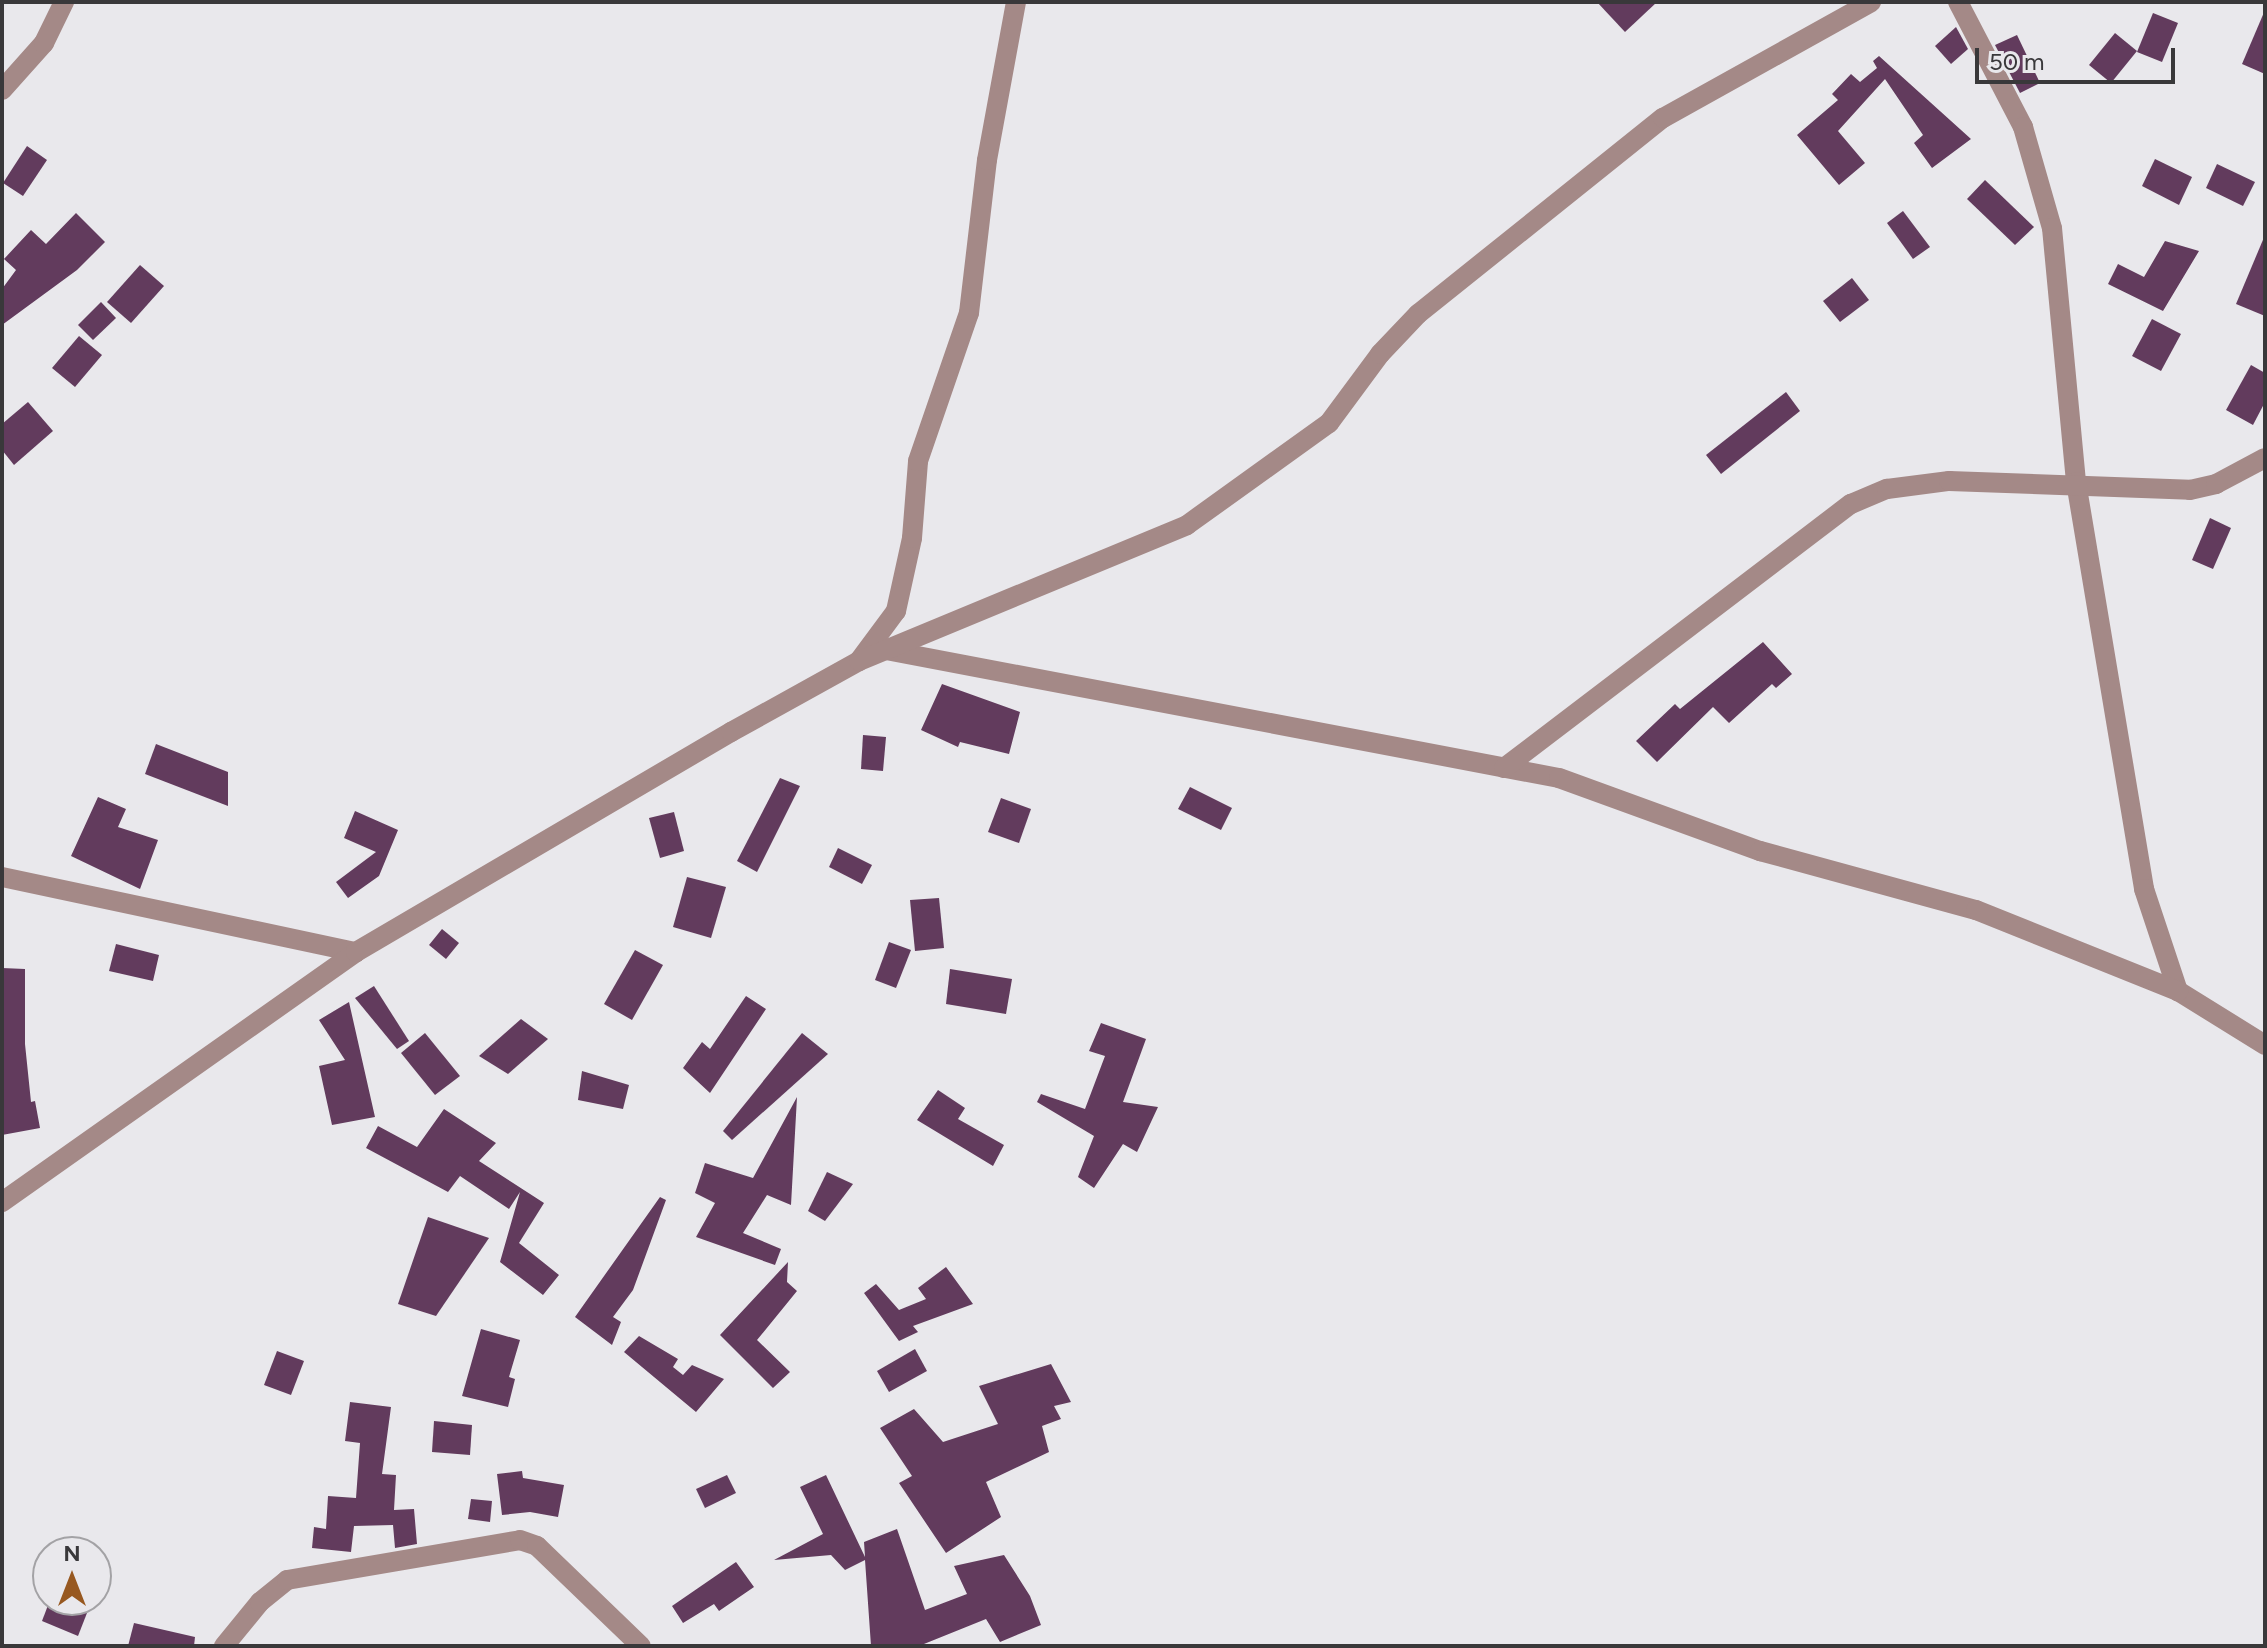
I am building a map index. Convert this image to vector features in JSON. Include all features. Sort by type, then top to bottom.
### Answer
[{"type":"street","points":[[2,90],[44,43],[64,2]]},
{"type":"street","points":[[859,661],[896,611],[912,538],[918,461],[969,313],[987,160],[1016,2]]},
{"type":"street","points":[[2,1202],[356,952],[859,661],[1187,525],[1329,423],[1380,354],[1418,314],[1663,118],[1871,2]]},
{"type":"street","points":[[1958,2],[2023,127],[2044,190],[2052,228],[2076,482],[2144,889],[2178,991]]},
{"type":"street","points":[[1504,768],[1851,504],[1887,489],[1949,481],[2076,482],[2190,490],[2216,484],[2265,458]]},
{"type":"street","points":[[886,650],[1559,778],[1760,851],[1976,910],[2178,991],[2265,1045]]},
{"type":"street","points":[[2,877],[356,952]]},
{"type":"street","points":[[224,1646],[287,1580],[520,1540],[537,1546],[641,1646]]},
{"type":"building","points":[[1597,2],[1657,2],[1625,32]]},
{"type":"building","points":[[2265,10],[2265,74],[2242,64]]},
{"type":"building","points":[[2153,13],[2178,23],[2162,62],[2137,52]]},
{"type":"building","points":[[1956,27],[1968,49],[1951,64],[1935,46]]},
{"type":"building","points":[[2115,33],[2137,51],[2111,83],[2089,65]]},
{"type":"building","points":[[2017,35],[2040,83],[2020,93],[1995,45]]},
{"type":"building","points":[[1879,56],[1971,139],[1932,168],[1914,143],[1923,135],[1885,79],[1838,131],[1865,163],[1839,185],[1797,135],[1838,100],[1832,94],[1851,74],[1860,82],[1877,68],[1873,61]]},
{"type":"building","points":[[27,146],[47,160],[23,196],[3,183]]},
{"type":"building","points":[[2155,159],[2192,177],[2179,205],[2142,186]]},
{"type":"building","points":[[2217,164],[2255,182],[2243,206],[2206,188]]},
{"type":"building","points":[[1985,180],[2034,227],[2015,245],[1967,199]]},
{"type":"building","points":[[1903,211],[1930,247],[1913,259],[1887,223]]},
{"type":"building","points":[[76,213],[105,242],[77,270],[2,325],[2,289],[16,270],[4,259],[31,230],[46,244]]},
{"type":"building","points":[[2265,235],[2265,316],[2236,304]]},
{"type":"building","points":[[2165,241],[2199,251],[2163,311],[2108,284],[2118,264],[2144,277]]},
{"type":"building","points":[[140,265],[164,286],[131,323],[107,302]]},
{"type":"building","points":[[1852,278],[1869,300],[1840,322],[1823,301]]},
{"type":"building","points":[[101,302],[116,318],[93,340],[78,325]]},
{"type":"building","points":[[2152,319],[2181,334],[2161,371],[2132,356]]},
{"type":"building","points":[[79,336],[102,355],[75,387],[52,368]]},
{"type":"building","points":[[2251,365],[2265,373],[2265,402],[2253,425],[2226,410]]},
{"type":"building","points":[[1786,392],[1800,411],[1721,474],[1706,455]]},
{"type":"building","points":[[28,402],[53,431],[14,465],[2,450],[2,424]]},
{"type":"building","points":[[2210,518],[2231,528],[2213,569],[2192,560]]},
{"type":"building","points":[[1763,642],[1792,674],[1776,688],[1772,684],[1729,723],[1713,707],[1657,762],[1636,741],[1675,704],[1680,709]]},
{"type":"building","points":[[942,684],[1020,712],[1009,754],[960,742],[958,747],[921,730]]},
{"type":"building","points":[[863,735],[886,737],[883,771],[861,769]]},
{"type":"building","points":[[156,744],[228,772],[228,806],[145,774]]},
{"type":"building","points":[[780,778],[800,786],[757,872],[737,861]]},
{"type":"building","points":[[1190,787],[1232,808],[1221,830],[1178,809]]},
{"type":"building","points":[[98,797],[126,809],[118,827],[158,840],[140,889],[71,856]]},
{"type":"building","points":[[1001,798],[1031,809],[1019,843],[988,832]]},
{"type":"building","points":[[355,811],[398,830],[379,876],[348,898],[336,882],[376,852],[344,838]]},
{"type":"building","points":[[674,812],[684,851],[660,858],[649,818]]},
{"type":"building","points":[[838,848],[872,865],[862,884],[829,867]]},
{"type":"building","points":[[687,877],[726,887],[711,938],[673,927]]},
{"type":"building","points":[[939,898],[944,948],[915,951],[910,900]]},
{"type":"building","points":[[442,929],[459,943],[446,959],[429,945]]},
{"type":"building","points":[[889,942],[911,950],[896,988],[875,980]]},
{"type":"building","points":[[116,944],[159,955],[153,981],[109,971]]},
{"type":"building","points":[[635,950],[663,965],[632,1020],[604,1004]]},
{"type":"building","points":[[2,968],[25,969],[25,1044],[31,1102],[35,1101],[40,1128],[2,1135]]},
{"type":"building","points":[[950,969],[1012,979],[1006,1014],[946,1004]]},
{"type":"building","points":[[374,986],[409,1041],[397,1049],[355,998]]},
{"type":"building","points":[[746,996],[766,1009],[710,1093],[683,1068],[702,1042],[710,1049]]},
{"type":"building","points":[[349,1002],[375,1117],[332,1125],[319,1066],[345,1060],[319,1020]]},
{"type":"building","points":[[521,1019],[548,1039],[508,1074],[479,1056]]},
{"type":"building","points":[[1101,1023],[1146,1039],[1123,1102],[1158,1107],[1137,1152],[1123,1144],[1094,1188],[1078,1177],[1094,1136],[1037,1102],[1041,1094],[1085,1109],[1105,1056],[1089,1051]]},
{"type":"building","points":[[425,1033],[460,1076],[435,1095],[401,1053]]},
{"type":"building","points":[[802,1033],[828,1054],[732,1140],[723,1131]]},
{"type":"building","points":[[582,1071],[629,1085],[623,1109],[578,1100]]},
{"type":"building","points":[[938,1090],[965,1108],[958,1119],[1004,1145],[993,1166],[917,1120]]},
{"type":"building","points":[[797,1097],[791,1205],[767,1195],[743,1233],[781,1249],[775,1265],[696,1237],[715,1203],[695,1193],[705,1163],[753,1178]]},
{"type":"building","points":[[444,1109],[496,1143],[479,1161],[544,1203],[519,1243],[559,1275],[543,1295],[500,1262],[520,1192],[509,1209],[460,1176],[448,1192],[366,1148],[378,1126],[417,1147]]},
{"type":"building","points":[[827,1172],[853,1184],[825,1221],[808,1211]]},
{"type":"building","points":[[660,1197],[666,1200],[633,1290],[613,1317],[621,1322],[612,1345],[575,1317]]},
{"type":"building","points":[[428,1217],[489,1238],[436,1316],[398,1304]]},
{"type":"building","points":[[788,1262],[787,1282],[797,1291],[757,1340],[790,1372],[773,1388],[720,1335]]},
{"type":"building","points":[[946,1267],[973,1304],[913,1326],[918,1332],[899,1341],[864,1293],[876,1284],[899,1310],[926,1299],[918,1288]]},
{"type":"building","points":[[481,1329],[520,1340],[509,1377],[515,1379],[508,1407],[462,1396]]},
{"type":"building","points":[[639,1336],[678,1359],[673,1367],[683,1375],[692,1365],[724,1379],[696,1412],[624,1352]]},
{"type":"building","points":[[915,1349],[927,1371],[889,1392],[877,1371]]},
{"type":"building","points":[[277,1351],[304,1361],[291,1395],[264,1385]]},
{"type":"building","points":[[1051,1364],[1071,1402],[1054,1406],[1061,1419],[1042,1426],[1049,1452],[986,1482],[1001,1517],[946,1553],[899,1483],[912,1476],[880,1428],[914,1409],[943,1442],[998,1424],[979,1386]]},
{"type":"building","points":[[350,1402],[391,1407],[382,1474],[396,1475],[394,1510],[414,1509],[417,1544],[395,1548],[393,1525],[354,1526],[351,1552],[312,1548],[314,1527],[326,1529],[328,1496],[356,1498],[360,1443],[345,1441]]},
{"type":"building","points":[[434,1421],[472,1425],[470,1455],[432,1452]]},
{"type":"building","points":[[522,1471],[523,1478],[564,1485],[558,1517],[530,1512],[502,1515],[497,1474]]},
{"type":"building","points":[[727,1475],[736,1493],[705,1508],[696,1489]]},
{"type":"building","points":[[826,1475],[865,1557],[864,1542],[897,1529],[925,1610],[967,1594],[954,1566],[1004,1555],[1030,1596],[1041,1625],[1000,1642],[986,1619],[919,1646],[871,1646],[865,1560],[845,1570],[831,1555],[774,1560],[823,1534],[800,1487]]},
{"type":"building","points":[[471,1499],[492,1501],[490,1522],[468,1519]]},
{"type":"building","points":[[736,1562],[754,1587],[719,1611],[714,1604],[683,1623],[672,1606]]},
{"type":"building","points":[[44,1616],[86,1616],[78,1636],[42,1621]]},
{"type":"building","points":[[134,1623],[195,1637],[194,1646],[128,1646]]}]
